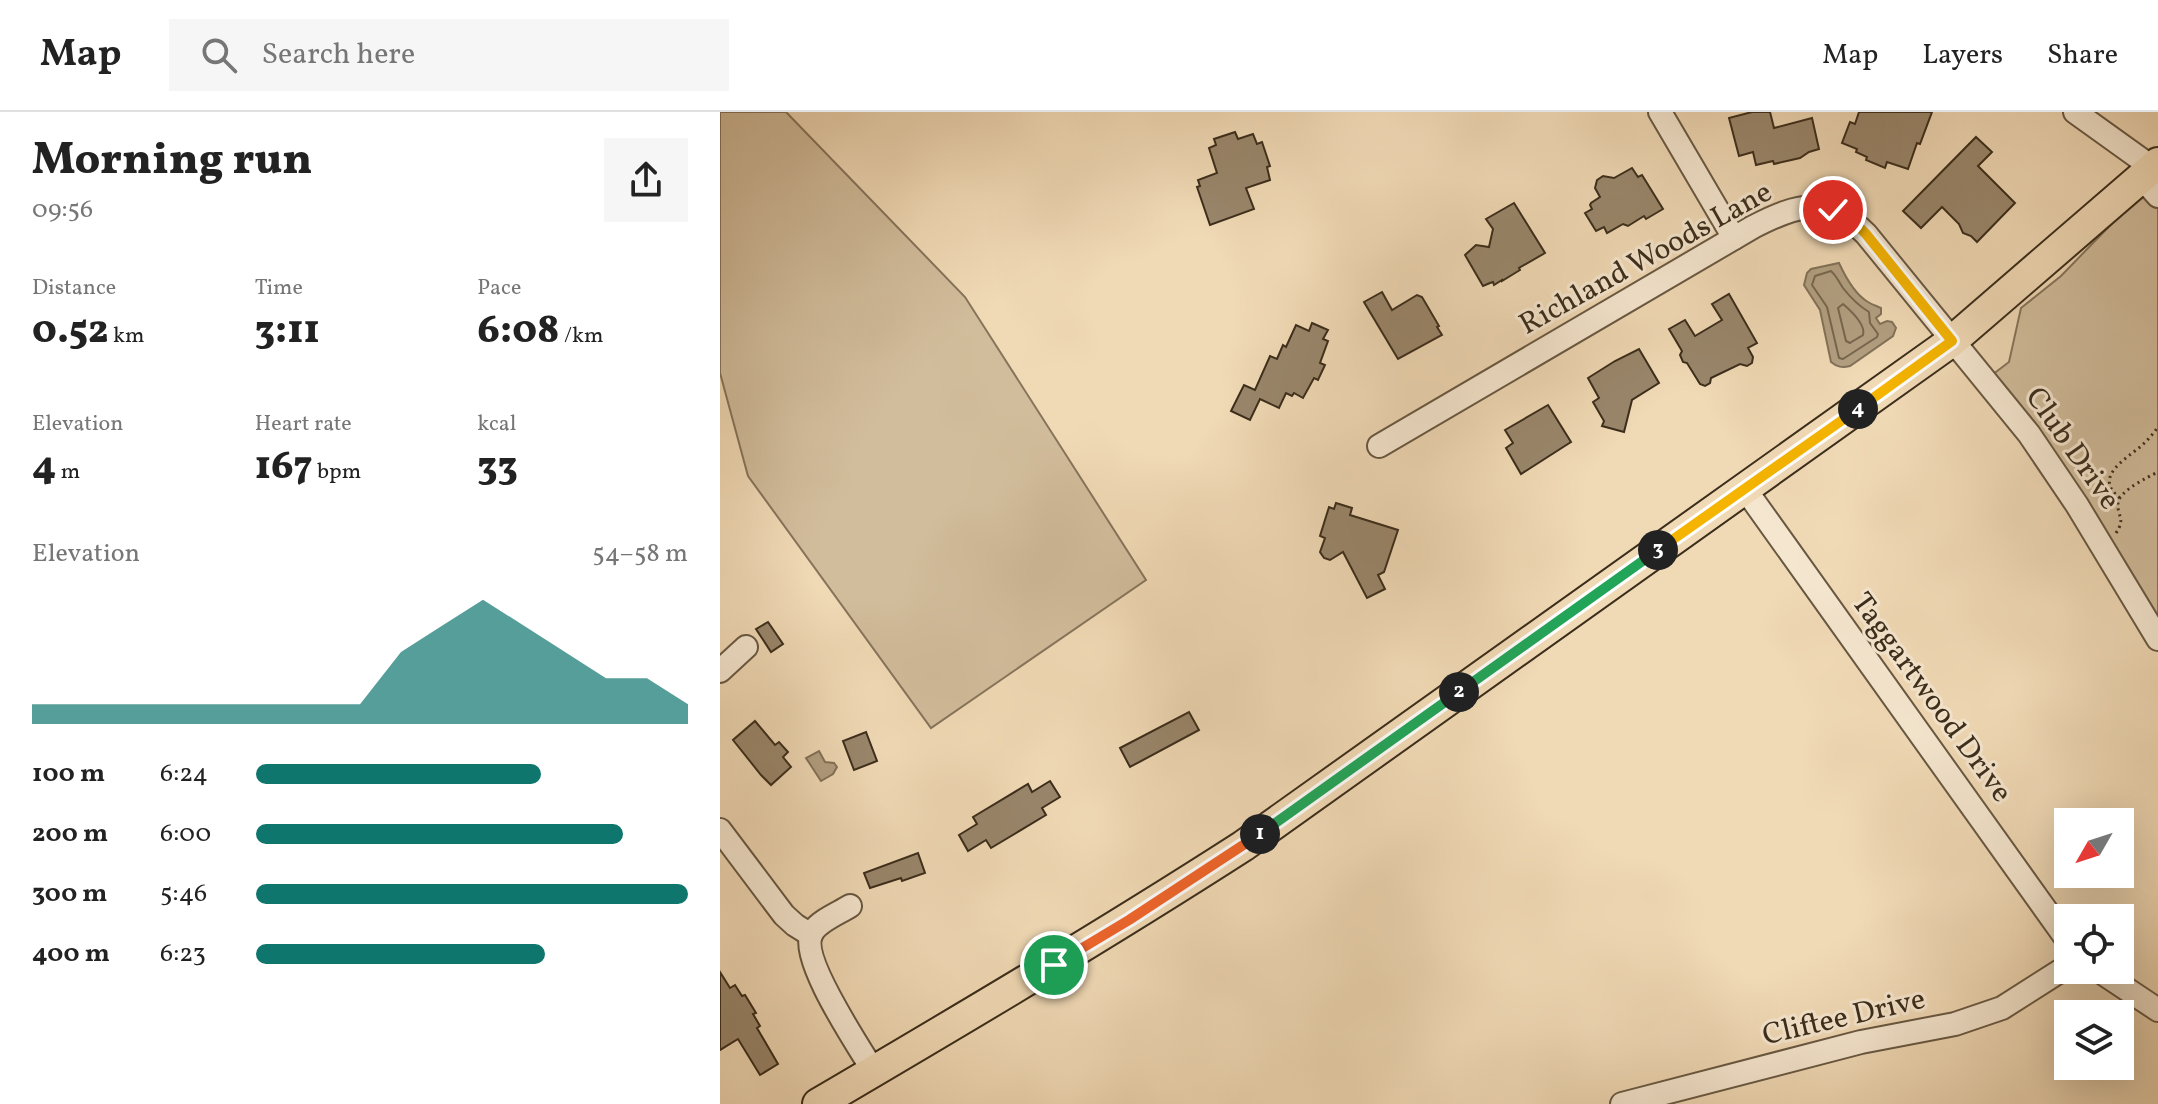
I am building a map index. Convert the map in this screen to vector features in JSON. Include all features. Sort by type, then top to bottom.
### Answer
[{"type":"main road","points":[[818,1104],[1020,987],[1243,846],[1952,341],[2153,176]]},
{"type":"street","points":[[1660,112],[1734,238]]},
{"type":"street","points":[[2075,112],[2153,176]]},
{"type":"street","name":"Richland Woods Lane","points":[[1379,446],[1734,238],[1771,218],[1801,207],[1825,208],[1852,220],[1952,341]]},
{"type":"street","name":"Club Drive","points":[[1952,341],[2029,434],[2077,505],[2158,639]]},
{"type":"street","name":"Taggartwood Drive","points":[[1745,489],[2054,921]]},
{"type":"street","points":[[720,671],[746,647]]},
{"type":"street","points":[[720,830],[784,915],[811,935]]},
{"type":"street","points":[[850,906],[815,928],[811,935],[813,958],[821,981],[874,1072]]},
{"type":"street","name":"Cliftee Drive","points":[[1622,1104],[1861,1042],[1955,1024],[2002,1008],[2054,975]]},
{"type":"street","points":[[2119,984],[2158,1010]]},
{"type":"path","points":[[2120,498],[2109,485],[2110,475],[2158,427]]},
{"type":"path","points":[[2101,547],[2119,529],[2122,518],[2118,504],[2120,498],[2128,489],[2158,472]]},
{"type":"shaded area","points":[[720,112],[786,112],[965,297],[1146,580],[931,728],[748,476],[720,373]]},
{"type":"shaded area","points":[[2158,180],[2158,621],[1992,375],[2009,362],[2021,308],[2061,276]]},
{"type":"water","points":[[1839,263],[1858,294],[1881,308],[1881,314],[1876,318],[1880,324],[1892,322],[1896,328],[1893,336],[1844,367],[1831,362],[1820,310],[1804,285],[1811,269]]},
{"type":"water","points":[[819,751],[825,762],[834,763],[837,767],[833,774],[821,781],[806,758]]},
{"type":"building","points":[[1752,112],[1770,112],[1774,128],[1812,118],[1819,149],[1800,158],[1774,164],[1773,161],[1756,165],[1753,152],[1739,156],[1729,118]]},
{"type":"building","points":[[1859,112],[1932,112],[1908,169],[1887,162],[1885,168],[1866,160],[1867,157],[1856,152],[1857,149],[1842,143],[1850,122],[1855,124]]},
{"type":"building","points":[[1235,132],[1238,139],[1253,134],[1257,144],[1262,142],[1270,166],[1267,167],[1270,180],[1246,188],[1254,209],[1210,225],[1197,187],[1200,186],[1198,180],[1217,173],[1209,148],[1216,145],[1214,139]]},
{"type":"building","points":[[1976,137],[1992,152],[1978,166],[2015,203],[1977,242],[1963,233],[1959,224],[1942,207],[1921,228],[1903,211]]},
{"type":"building","points":[[1632,168],[1638,177],[1642,175],[1663,209],[1646,219],[1644,216],[1628,226],[1623,224],[1607,233],[1604,227],[1596,231],[1585,213],[1592,209],[1591,203],[1600,197],[1595,188],[1597,180],[1603,176],[1614,178]]},
{"type":"building","points":[[1514,203],[1545,253],[1502,281],[1483,286],[1465,255],[1476,245],[1489,247],[1493,229],[1486,219]]},
{"type":"building","points":[[1382,292],[1392,310],[1417,295],[1422,297],[1442,335],[1398,359],[1364,302]]},
{"type":"building","points":[[1729,294],[1757,343],[1748,348],[1753,357],[1752,363],[1747,366],[1740,364],[1711,378],[1705,386],[1683,362],[1682,351],[1669,329],[1685,320],[1695,336],[1722,320],[1712,304]]},
{"type":"building","points":[[1312,323],[1328,330],[1323,339],[1328,341],[1320,363],[1325,365],[1318,380],[1314,378],[1303,398],[1286,393],[1279,408],[1260,399],[1250,420],[1231,411],[1244,385],[1255,390],[1270,356],[1277,359],[1296,325],[1309,331]]},
{"type":"building","points":[[1639,349],[1659,383],[1632,400],[1624,432],[1602,426],[1604,421],[1593,402],[1599,398],[1588,378]]},
{"type":"building","points":[[1548,405],[1571,442],[1521,474],[1506,448],[1513,443],[1505,430]]},
{"type":"building","points":[[1336,503],[1352,508],[1350,515],[1398,530],[1384,572],[1378,575],[1385,589],[1367,598],[1343,552],[1330,560],[1320,552],[1325,538],[1320,536],[1329,507],[1334,509]]},
{"type":"building","points":[[768,622],[783,644],[771,652],[756,629]]},
{"type":"building","points":[[1189,712],[1199,730],[1130,767],[1120,748]]},
{"type":"building","points":[[755,721],[775,745],[779,742],[788,752],[783,757],[791,767],[771,785],[733,740]]},
{"type":"building","points":[[866,732],[877,761],[854,770],[843,741]]},
{"type":"building","points":[[1050,781],[1060,797],[1042,808],[1046,815],[991,848],[986,840],[968,851],[959,835],[977,824],[973,817],[1028,784],[1032,792]]},
{"type":"building","points":[[918,853],[925,873],[870,888],[864,873]]},
{"type":"building","points":[[720,972],[730,988],[735,985],[742,996],[745,995],[756,1013],[753,1014],[760,1026],[757,1028],[778,1064],[760,1075],[738,1039],[720,1050]]},
{"type":"route","points":[[1054,965],[1243,846],[1952,341],[1866,234],[1852,220],[1833,210]]}]
